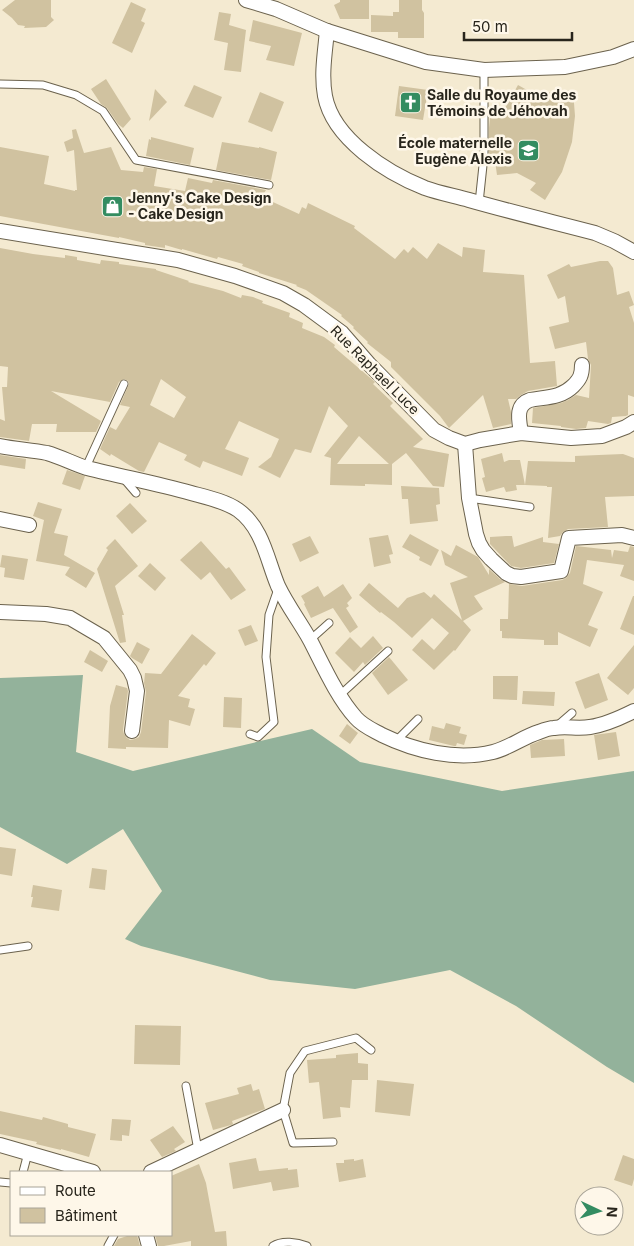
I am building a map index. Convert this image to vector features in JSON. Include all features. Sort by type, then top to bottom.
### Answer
[{"type":"street","points":[[246,0],[276,9],[327,31],[426,62],[484,70],[565,68],[613,57],[634,48]]},
{"type":"street","points":[[327,31],[323,78],[325,97],[335,122],[357,147],[382,166],[426,188],[595,233],[634,252]]},
{"type":"street","name":"Rue Raphael Luce","points":[[0,231],[178,260],[235,276],[283,293],[304,305],[342,332],[369,364],[434,430],[465,444]]},
{"type":"street","points":[[521,433],[519,410],[521,405],[526,401],[558,396],[567,392],[580,378],[582,365]]},
{"type":"street","points":[[634,422],[602,436],[571,438],[521,433],[465,444],[469,498],[479,543],[496,565],[506,573],[520,577],[561,571],[569,538],[622,535],[634,538]]},
{"type":"street","points":[[0,446],[46,453],[86,467],[206,497],[238,510],[246,517],[263,542],[278,586],[310,640],[322,666],[356,719],[368,728],[396,741],[419,749],[470,756],[493,752],[515,744],[538,732],[555,728],[590,728],[618,720],[634,711]]},
{"type":"street","points":[[0,519],[29,526]]},
{"type":"street","points":[[0,612],[46,614],[70,618],[104,638],[130,670],[134,678],[137,691],[132,731]]},
{"type":"street","points":[[153,1171],[283,1110]]},
{"type":"street","points":[[0,1145],[89,1171]]},
{"type":"lane","points":[[479,203],[484,156],[484,70]]},
{"type":"lane","points":[[0,84],[43,85],[76,95],[102,111],[136,160],[269,184]]},
{"type":"lane","points":[[86,467],[124,384]]},
{"type":"lane","points":[[120,475],[136,493]]},
{"type":"lane","points":[[469,498],[530,507]]},
{"type":"lane","points":[[250,734],[258,737],[274,722],[266,657],[269,615],[278,586]]},
{"type":"lane","points":[[310,640],[329,624]]},
{"type":"lane","points":[[340,695],[388,651]]},
{"type":"lane","points":[[555,728],[572,713]]},
{"type":"lane","points":[[396,741],[418,719]]},
{"type":"lane","points":[[0,950],[28,946]]},
{"type":"lane","points":[[333,1142],[293,1142],[283,1110],[290,1073],[305,1051],[356,1038],[371,1050]]},
{"type":"lane","points":[[186,1086],[198,1150]]},
{"type":"lane","points":[[23,1171],[28,1154]]},
{"type":"lane","points":[[273,1246],[278,1242],[291,1242],[307,1246]]},
{"type":"green space","points":[[83,675],[76,752],[133,771],[312,729],[360,762],[502,791],[634,771],[634,1083],[516,1006],[450,970],[355,989],[270,980],[141,946],[125,939],[162,891],[123,829],[67,864],[0,827],[0,678]]},
{"type":"building","points":[[15,0],[51,0],[51,17],[54,20],[46,27],[24,28],[25,26],[18,25],[2,10]]},
{"type":"building","points":[[340,0],[369,0],[369,19],[340,19],[334,5],[340,2]]},
{"type":"building","points":[[399,0],[422,0],[424,38],[398,38],[398,32],[371,32],[371,15],[393,16],[393,12],[399,12]]},
{"type":"building","points":[[131,2],[146,9],[141,21],[145,23],[132,53],[112,43]]},
{"type":"building","points":[[219,12],[231,14],[229,25],[246,30],[241,72],[224,70],[228,43],[214,40]]},
{"type":"building","points":[[253,20],[302,33],[294,66],[266,60],[271,46],[249,41]]},
{"type":"building","points":[[106,79],[131,119],[123,128],[107,108],[101,104],[91,89]]},
{"type":"building","points":[[194,85],[222,97],[213,118],[184,106]]},
{"type":"building","name":"École maternelle Eugène Alexis","points":[[518,85],[534,94],[573,90],[575,116],[572,142],[562,172],[545,200],[530,190],[536,183],[517,173],[497,175],[495,161],[489,161],[491,107],[503,112]]},
{"type":"building","name":"Salle du Royaume des Témoins de Jéhovah","points":[[399,86],[428,90],[423,120],[395,116]]},
{"type":"building","points":[[155,89],[167,102],[149,121]]},
{"type":"building","points":[[260,92],[284,102],[272,132],[248,122]]},
{"type":"building","points":[[76,129],[84,153],[111,147],[121,170],[143,172],[144,167],[157,169],[154,186],[185,191],[188,178],[212,183],[213,180],[266,190],[262,197],[299,214],[302,207],[306,209],[308,203],[355,226],[354,228],[395,259],[404,249],[408,253],[413,247],[427,259],[438,243],[462,257],[463,247],[485,250],[483,272],[524,275],[530,363],[555,361],[557,386],[528,391],[516,399],[508,399],[511,424],[493,428],[483,395],[449,428],[440,416],[391,367],[391,362],[367,343],[342,315],[297,285],[259,273],[242,266],[243,264],[218,257],[217,259],[165,245],[165,248],[145,245],[145,243],[119,237],[0,216],[0,147],[49,156],[44,184],[75,191],[77,190],[74,150],[67,152],[64,142],[73,138],[72,130]]},
{"type":"building","points":[[151,137],[194,148],[190,165],[146,156]]},
{"type":"building","points":[[222,142],[259,147],[277,152],[271,180],[216,170]]},
{"type":"building","points":[[0,248],[65,258],[65,255],[77,257],[77,260],[100,264],[101,260],[156,269],[188,282],[241,298],[242,295],[263,301],[262,303],[290,313],[289,317],[303,323],[302,328],[324,337],[335,345],[334,347],[375,382],[373,384],[393,403],[390,406],[423,439],[413,447],[449,454],[444,487],[433,486],[406,453],[392,464],[392,485],[330,485],[331,458],[324,456],[348,426],[329,406],[311,453],[295,449],[280,478],[258,467],[271,457],[279,439],[239,421],[225,449],[249,458],[242,476],[203,461],[200,468],[184,460],[187,455],[159,442],[144,472],[139,471],[100,449],[110,427],[116,430],[130,407],[120,405],[129,384],[124,379],[119,382],[110,402],[51,391],[101,421],[96,432],[56,432],[57,424],[32,424],[29,441],[0,437],[0,419],[5,421],[2,387],[7,387],[8,367],[0,366]],"holes":[[[161,379],[186,397],[174,418],[150,405]],[[359,436],[389,464],[337,464]]]},
{"type":"building","points":[[608,261],[613,268],[617,295],[629,291],[634,305],[629,307],[634,323],[634,397],[628,395],[628,415],[612,417],[611,423],[608,424],[588,421],[586,428],[576,429],[532,423],[533,408],[561,403],[576,395],[589,398],[591,365],[588,359],[586,342],[555,349],[549,327],[569,322],[565,296],[558,299],[547,275],[569,264],[571,267]]},
{"type":"building","points":[[502,453],[504,462],[520,460],[525,485],[516,485],[517,490],[506,492],[504,487],[486,492],[482,478],[485,477],[481,459]]},
{"type":"building","points":[[623,454],[634,458],[634,496],[605,497],[608,527],[568,529],[560,536],[548,538],[552,487],[525,485],[528,461],[575,462],[575,456]]},
{"type":"building","points":[[0,455],[26,459],[25,469],[0,465]]},
{"type":"building","points":[[67,470],[85,476],[80,490],[62,484]]},
{"type":"building","points":[[401,486],[439,488],[440,504],[436,505],[438,521],[410,524],[408,499],[402,499]]},
{"type":"building","points":[[38,502],[62,509],[54,533],[68,536],[64,555],[95,573],[86,588],[65,575],[70,567],[36,561],[44,520],[33,516]]},
{"type":"building","points":[[130,503],[147,521],[132,534],[116,516]]},
{"type":"building","points":[[410,534],[439,550],[431,566],[419,560],[420,557],[402,547]]},
{"type":"building","points":[[388,535],[393,554],[389,555],[391,563],[374,567],[369,538]]},
{"type":"building","points":[[310,536],[319,553],[300,562],[292,544]]},
{"type":"building","points":[[512,536],[514,547],[543,537],[543,542],[559,544],[554,563],[521,568],[511,566],[490,544],[490,537]]},
{"type":"building","points":[[115,539],[138,566],[115,586],[124,615],[122,615],[126,642],[120,643],[97,569],[108,550],[106,548]]},
{"type":"building","points":[[201,541],[226,569],[229,567],[246,590],[231,600],[210,572],[201,580],[180,560]]},
{"type":"building","points":[[456,545],[478,557],[489,575],[489,569],[505,582],[474,596],[483,609],[463,621],[471,630],[455,651],[434,670],[412,650],[422,639],[434,650],[449,633],[432,618],[412,638],[359,595],[369,583],[398,608],[407,598],[424,592],[431,598],[434,594],[462,620],[450,583],[468,577],[445,565],[441,550],[451,556]]},
{"type":"building","points":[[576,546],[611,550],[612,558],[614,550],[628,552],[630,546],[634,547],[634,581],[620,576],[624,565],[587,560],[583,584],[603,592],[588,625],[598,629],[590,647],[558,632],[558,645],[544,645],[544,640],[502,638],[500,619],[508,619],[509,584],[522,586],[566,578],[570,573]]},
{"type":"building","points":[[2,555],[28,559],[24,580],[4,577],[5,568],[0,567]]},
{"type":"building","points":[[150,563],[166,578],[155,591],[138,576]]},
{"type":"building","points":[[343,584],[352,598],[347,603],[349,606],[346,608],[358,627],[350,633],[333,608],[311,618],[301,596],[318,586],[324,597]]},
{"type":"building","points":[[634,596],[634,635],[620,629]]},
{"type":"building","points":[[251,625],[258,641],[245,646],[238,630]]},
{"type":"building","points":[[192,634],[216,653],[206,666],[204,664],[178,696],[190,699],[188,707],[195,709],[190,726],[169,720],[168,748],[108,748],[110,706],[116,685],[127,688],[123,730],[127,738],[130,740],[135,739],[139,737],[141,732],[146,692],[144,683],[145,673],[161,674]]},
{"type":"building","points":[[373,636],[383,648],[365,665],[363,662],[354,672],[335,653],[350,637],[361,648]]},
{"type":"building","points":[[137,642],[150,649],[142,664],[130,656]]},
{"type":"building","points":[[634,645],[634,688],[628,695],[607,678]]},
{"type":"building","points":[[90,650],[108,661],[102,672],[84,662]]},
{"type":"building","points":[[389,657],[408,680],[388,695],[372,673]]},
{"type":"building","points":[[599,673],[608,700],[585,709],[575,682]]},
{"type":"building","points":[[493,676],[518,676],[517,700],[493,699]]},
{"type":"building","points":[[523,691],[555,692],[554,706],[522,704]]},
{"type":"building","points":[[224,697],[242,698],[241,728],[223,727]]},
{"type":"building","points":[[446,723],[461,727],[459,733],[467,735],[464,745],[457,743],[454,746],[429,740],[432,726],[444,729]]},
{"type":"building","points":[[347,724],[358,733],[350,744],[339,736]]},
{"type":"building","points":[[616,732],[620,756],[598,760],[594,735]]},
{"type":"building","points":[[564,739],[565,756],[531,758],[530,745],[542,740]]},
{"type":"building","points":[[0,847],[16,849],[12,876],[0,874]]},
{"type":"building","points":[[92,868],[107,870],[105,890],[89,888]]},
{"type":"building","points":[[33,885],[62,890],[59,911],[31,907]]},
{"type":"building","points":[[135,1025],[181,1026],[180,1065],[134,1064]]},
{"type":"building","points":[[358,1053],[358,1063],[368,1064],[368,1080],[352,1080],[350,1108],[340,1107],[341,1117],[323,1119],[319,1082],[309,1083],[307,1060],[336,1058],[336,1055]]},
{"type":"building","points":[[377,1080],[414,1084],[410,1116],[375,1112]]},
{"type":"building","points":[[251,1084],[253,1091],[259,1089],[265,1109],[232,1121],[233,1124],[231,1125],[213,1130],[205,1103],[239,1094],[237,1088]]},
{"type":"building","points":[[0,1111],[42,1120],[43,1117],[68,1124],[68,1127],[96,1134],[89,1157],[36,1144],[37,1142],[0,1134]]},
{"type":"building","points":[[112,1119],[131,1120],[129,1136],[122,1135],[122,1141],[110,1140]]},
{"type":"building","points":[[173,1126],[185,1142],[174,1149],[176,1151],[162,1157],[150,1140]]},
{"type":"building","points":[[623,1155],[634,1159],[632,1186],[614,1180]]},
{"type":"building","points":[[256,1158],[259,1171],[297,1169],[299,1187],[273,1191],[271,1182],[233,1189],[229,1163]]},
{"type":"building","points":[[354,1159],[354,1161],[363,1159],[366,1177],[339,1182],[336,1163],[344,1163],[344,1160]]},
{"type":"building","points":[[199,1164],[206,1183],[215,1232],[226,1231],[227,1246],[191,1246],[191,1241],[158,1246],[155,1236],[172,1236],[172,1176]]},
{"type":"building","points":[[127,1236],[137,1236],[140,1246],[114,1246],[118,1239]]},
{"type":"place","name":"Salle du Royaume des Témoins de Jéhovah","points":[[411,103]]},
{"type":"place","name":"École maternelle Eugène Alexis","points":[[528,151]]},
{"type":"place","name":"Jenny's Cake Design - Cake Design","points":[[112,206]]}]
